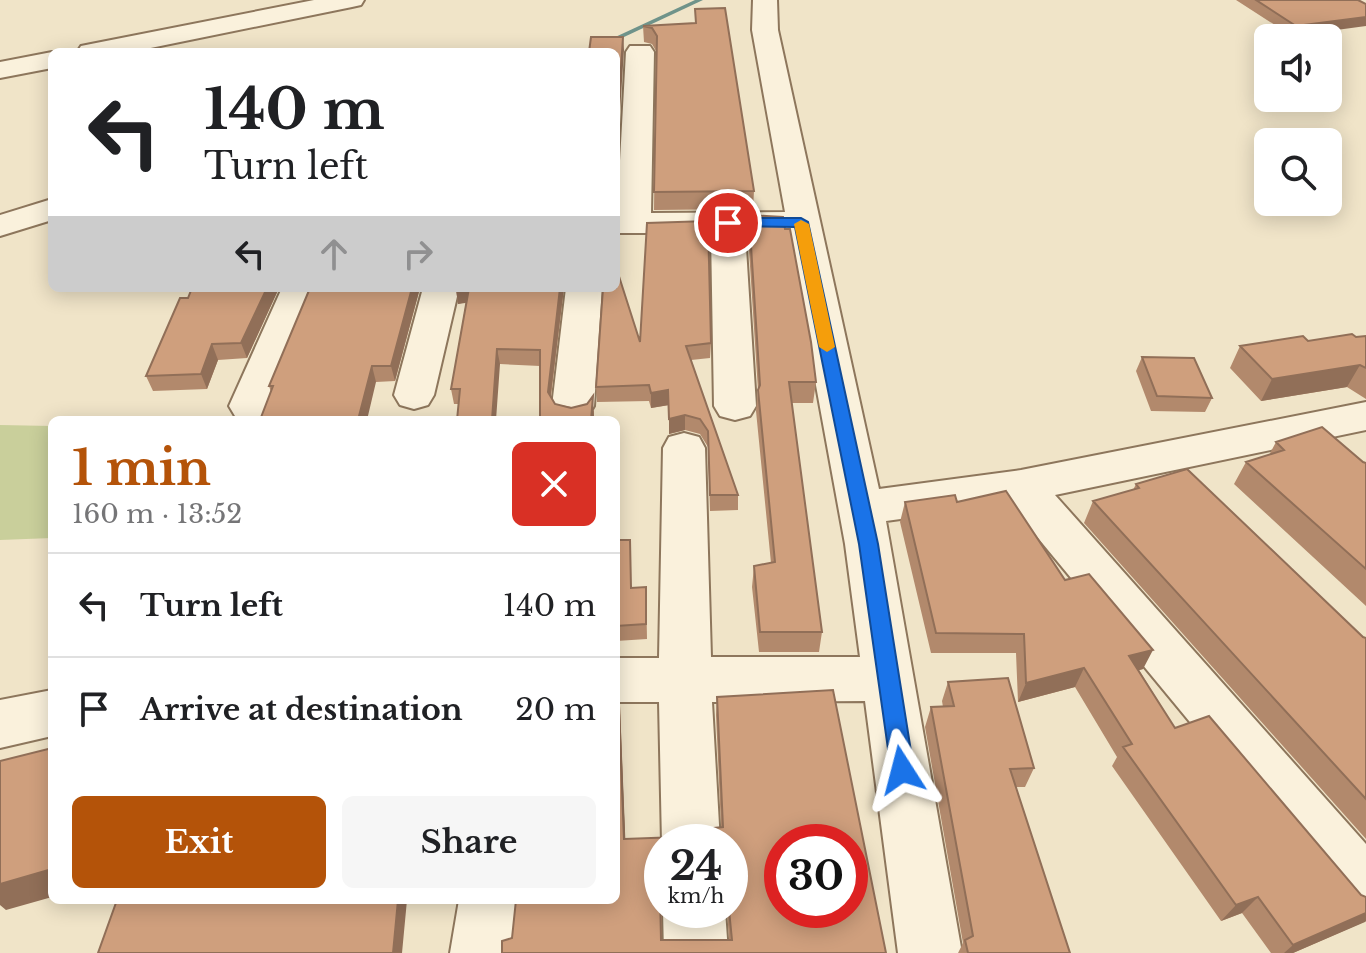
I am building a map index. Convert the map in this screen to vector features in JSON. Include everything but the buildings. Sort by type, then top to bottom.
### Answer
[{"type":"street","points":[[104,48],[222,13],[352,0]]},
{"type":"street","points":[[765,0],[765,30],[801,222],[861,508],[930,953]]},
{"type":"street","points":[[640,52],[625,223],[801,222]]},
{"type":"street","points":[[0,70],[48,61]]},
{"type":"street","points":[[0,226],[48,210]]},
{"type":"street","points":[[728,223],[735,406]]},
{"type":"street","points":[[250,406],[298,292]]},
{"type":"street","points":[[414,395],[440,292]]},
{"type":"street","points":[[573,406],[584,292]]},
{"type":"street","points":[[861,508],[1021,486],[1366,416]]},
{"type":"street","points":[[1314,426],[1356,462]]},
{"type":"street","points":[[684,448],[685,680],[690,824]]},
{"type":"street","points":[[1172,456],[1206,488]]},
{"type":"street","points":[[1021,486],[1366,889]]},
{"type":"street","points":[[620,680],[889,679]]},
{"type":"street","points":[[0,724],[48,714]]},
{"type":"street","points":[[482,953],[488,904]]},
{"type":"street","points":[[695,928],[696,953]]},
{"type":"green space","points":[[0,425],[48,426],[48,538],[0,540]]},
{"type":"waterway","points":[[595,48],[700,0]]},
{"type":"slow traffic","points":[[801,224],[827,347]]},
{"type":"route","points":[[728,223],[801,222],[868,544],[902,770]]}]
